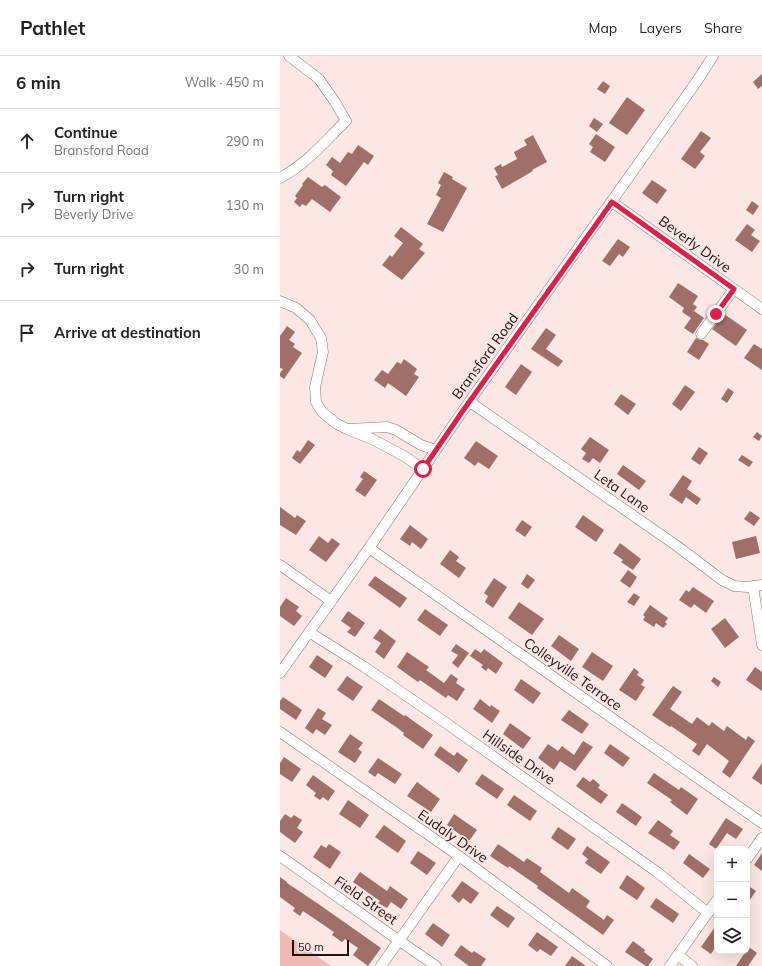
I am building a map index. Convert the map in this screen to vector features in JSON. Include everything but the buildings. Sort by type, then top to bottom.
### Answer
[{"type":"street","points":[[280,178],[292,172],[306,161],[346,121],[319,79],[288,56]]},
{"type":"street","name":"Bransford Road","points":[[280,673],[697,81],[713,56]]},
{"type":"street","name":"Beverly Drive","points":[[612,202],[762,309]]},
{"type":"street","points":[[701,334],[734,289]]},
{"type":"street","points":[[280,301],[296,308],[310,320],[322,338],[323,352],[315,387],[316,402],[322,412],[337,424],[404,456],[423,469]]},
{"type":"street","name":"Leta Lane","points":[[470,402],[677,546],[722,580],[734,586],[757,586]]},
{"type":"street","points":[[348,429],[387,427],[396,430],[421,445],[436,450]]},
{"type":"street","points":[[378,443],[387,427]]},
{"type":"street","name":"Colleyville Terrace","points":[[369,548],[762,823]]},
{"type":"street","points":[[280,565],[331,601]]},
{"type":"street","points":[[757,586],[762,645]]},
{"type":"street","name":"Hillside Drive","points":[[309,632],[363,666],[436,716],[650,867],[708,913]]},
{"type":"street","name":"Eudaly Drive","points":[[280,732],[459,856],[607,966]]},
{"type":"street","points":[[750,855],[762,838]]},
{"type":"street","name":"Field Street","points":[[280,856],[436,966]]},
{"type":"street","points":[[381,966],[459,856]]},
{"type":"street","points":[[670,966],[714,904]]},
{"type":"street","points":[[678,955],[692,966]]},
{"type":"shaded area","points":[[280,930],[331,966],[280,966]]},
{"type":"route","points":[[423,469],[612,202],[734,289],[716,314]]}]
